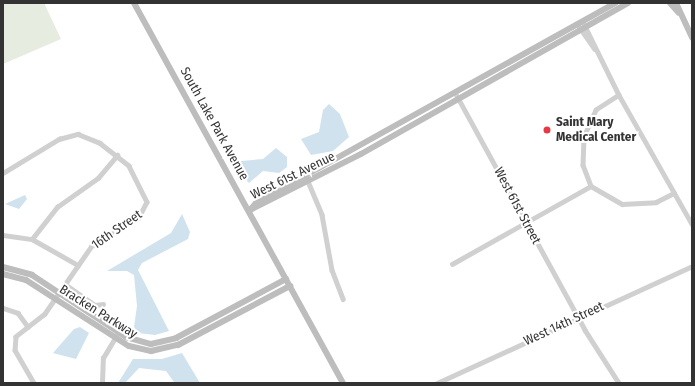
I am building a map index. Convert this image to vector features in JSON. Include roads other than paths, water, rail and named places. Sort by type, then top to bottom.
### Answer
[{"type":"main road","name":"South Lake Park Avenue","points":[[134,3],[250,210],[343,383]]},
{"type":"main road","name":"West 61st Avenue","points":[[250,210],[305,176],[456,94],[615,3]]},
{"type":"main road","name":"West 61st Avenue","points":[[250,210],[308,182],[460,100],[584,30],[628,3]]},
{"type":"main road","points":[[670,3],[679,14],[692,37]]},
{"type":"main road","points":[[676,3],[679,14]]},
{"type":"main road","name":"Bracken Parkway","points":[[3,267],[28,272],[119,332],[137,342],[165,342],[286,279]]},
{"type":"main road","name":"Bracken Parkway","points":[[3,274],[26,280],[115,339],[136,349],[160,351],[233,316],[290,286]]},
{"type":"street","points":[[581,23],[619,95],[692,224]]},
{"type":"street","name":"West 61st Street","points":[[456,94],[525,223],[578,317],[619,383]]},
{"type":"street","points":[[619,95],[596,110],[584,137],[583,165],[591,186],[622,204],[656,202],[674,193]]},
{"type":"street","points":[[3,172],[59,139],[78,134],[117,155],[98,178],[57,207],[32,239]]},
{"type":"street","name":"16th Street","points":[[34,383],[14,342],[28,326],[43,316],[92,246],[146,210],[145,194],[129,166],[117,155]]},
{"type":"street","points":[[305,176],[322,214],[332,270],[343,299]]},
{"type":"street","points":[[452,264],[591,186]]},
{"type":"street","points":[[3,235],[32,239],[78,265]]},
{"type":"street","name":"West 14th Street","points":[[437,383],[692,266]]},
{"type":"street","points":[[65,284],[95,304],[103,304]]},
{"type":"street","points":[[3,308],[18,313],[28,326]]},
{"type":"street","points":[[230,309],[233,316]]},
{"type":"street","points":[[102,383],[103,358],[119,332]]},
{"type":"water","points":[[329,104],[340,114],[349,137],[333,151],[311,155],[301,139],[319,132],[323,110]]},
{"type":"water","points":[[276,148],[287,157],[287,167],[279,173],[263,171],[249,183],[241,174],[241,161],[263,159]]},
{"type":"water","points":[[25,195],[27,199],[19,209],[5,204]]},
{"type":"water","points":[[182,214],[190,232],[188,239],[142,263],[138,270],[169,331],[155,335],[138,333],[134,327],[137,306],[134,275],[127,271],[107,271],[171,233]]},
{"type":"water","points":[[80,327],[89,333],[76,359],[53,353],[74,329]]},
{"type":"water","points":[[182,353],[200,383],[174,382],[166,371],[139,368],[125,383],[118,383],[133,359],[162,359]]},
{"type":"place","name":"Saint Mary Medical Center","points":[[547,130]]}]
